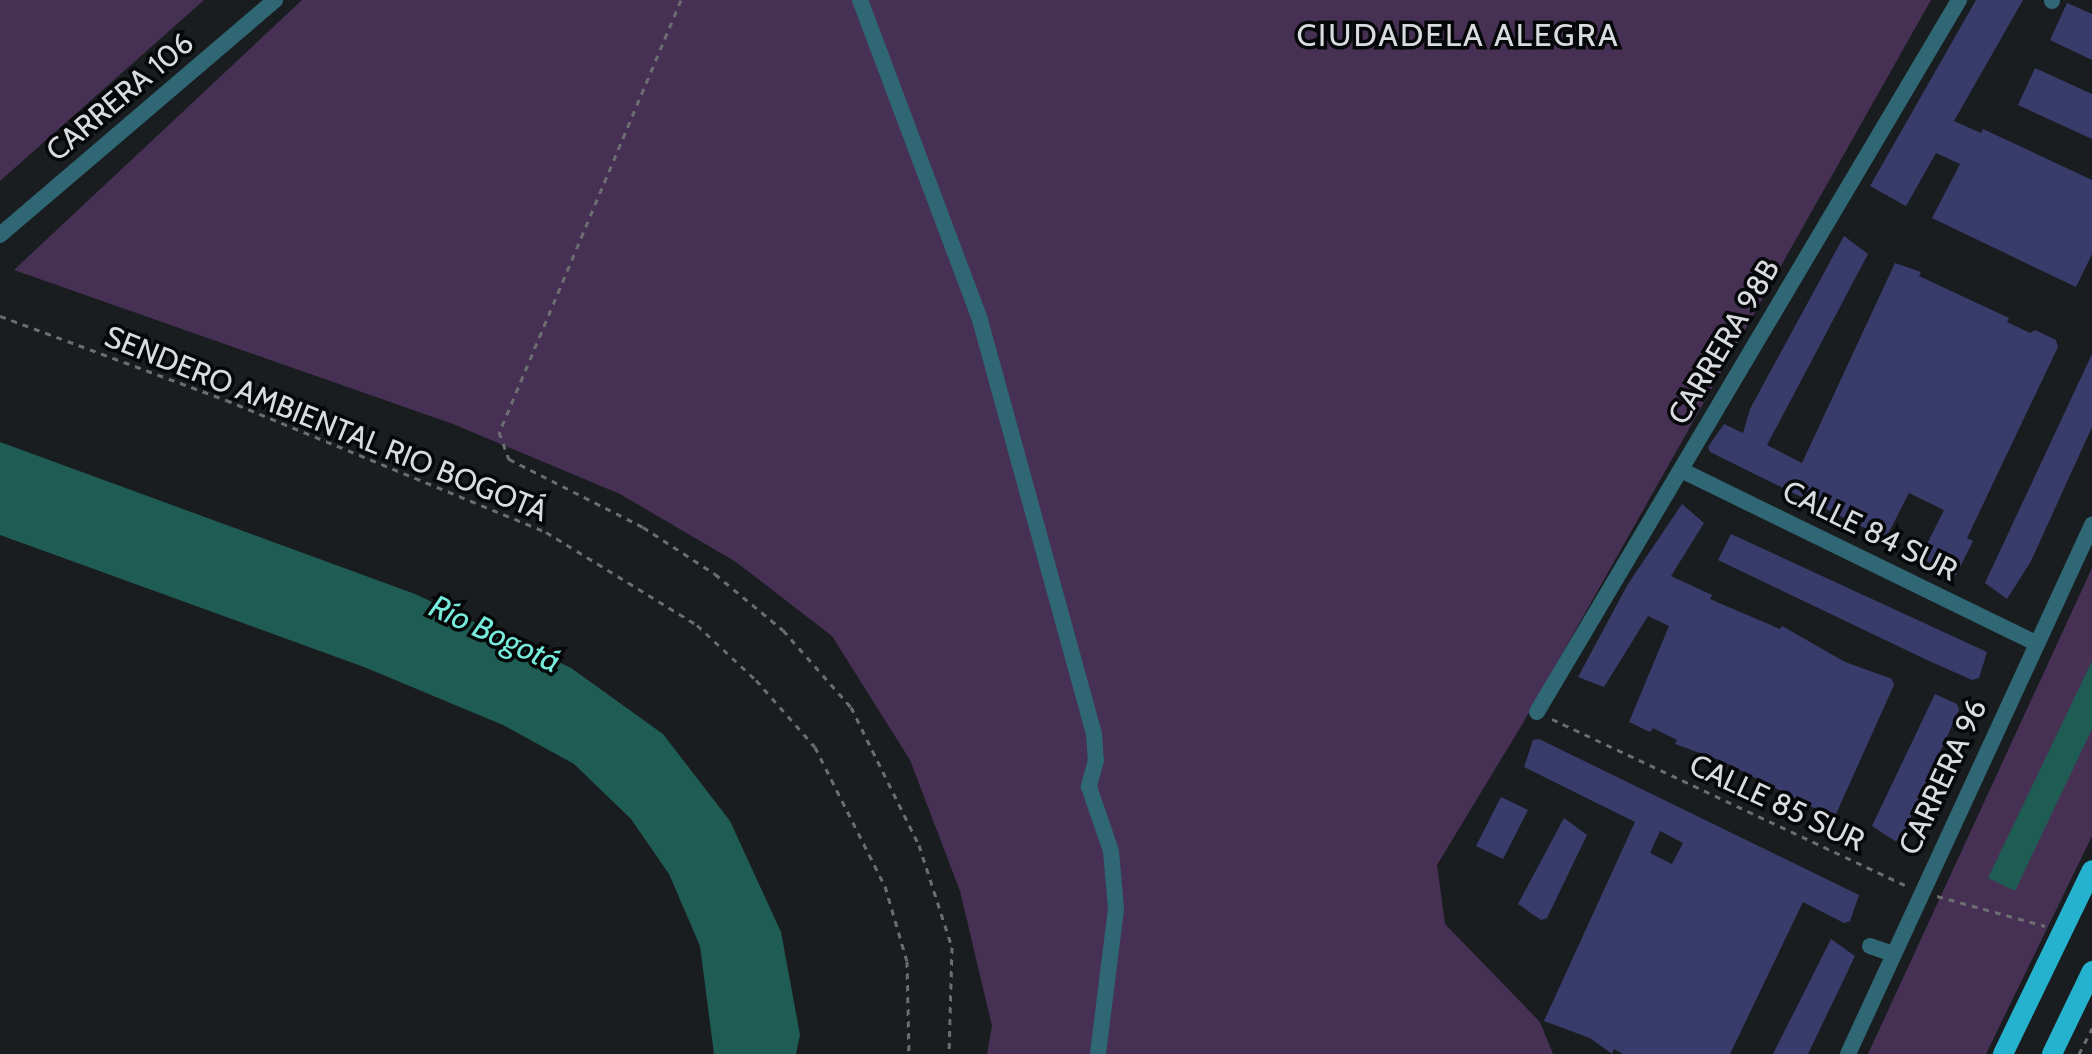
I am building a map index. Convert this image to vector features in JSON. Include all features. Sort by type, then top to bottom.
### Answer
[{"type":"main road","points":[[2003,1054],[2092,870]]},
{"type":"main road","points":[[2052,1054],[2092,971]]},
{"type":"street","name":"CARRERA 106","points":[[0,235],[275,0]]},
{"type":"street","points":[[860,0],[980,320],[1094,734],[1096,760],[1089,787],[1111,851],[1116,909],[1098,1054]]},
{"type":"street","name":"CARRERA 98B","points":[[1537,712],[1959,0]]},
{"type":"street","name":"CALLE 84 SUR","points":[[1681,470],[2035,643]]},
{"type":"street","name":"CARRERA 96","points":[[1848,1054],[2092,525]]},
{"type":"street","points":[[1870,946],[1893,954]]},
{"type":"path","points":[[681,0],[499,432],[509,459],[643,527],[715,574],[783,630],[851,707],[919,845],[952,947],[949,1054]]},
{"type":"path","name":"SENDERO AMBIENTAL RIO BOGOTÁ","points":[[0,316],[241,406],[546,532],[697,625],[756,680],[815,747],[885,886],[907,961],[909,1054]]},
{"type":"path","name":"CALLE 85 SUR","points":[[1537,712],[1921,892],[2053,928]]},
{"type":"path","points":[[2079,1054],[2092,1028]]},
{"type":"shaded area","points":[[0,0],[204,0],[0,181]]},
{"type":"shaded area","points":[[302,0],[1931,0],[1523,723],[1437,865],[1445,924],[1540,1022],[1553,1054],[987,1054],[992,1026],[960,891],[910,760],[832,636],[736,562],[620,494],[453,424],[14,270]]},
{"type":"shaded area","points":[[2092,568],[2092,836],[1986,1054],[1868,1054]]},
{"type":"water","name":"Río Bogotá","points":[[0,442],[415,594],[571,668],[663,734],[730,821],[781,932],[800,1035],[796,1054],[714,1054],[700,946],[669,874],[631,819],[574,764],[503,725],[364,667],[0,535]]},
{"type":"water","points":[[2092,661],[2092,729],[2015,891],[1988,878]]},
{"type":"building","points":[[1976,0],[2023,0],[1954,121],[1981,133],[1983,129],[2092,180],[2092,254],[2076,287],[1932,218],[1960,164],[1936,153],[1906,206],[1870,186]]},
{"type":"building","points":[[2067,3],[2092,14],[2092,60],[2050,40]]},
{"type":"building","points":[[2035,68],[2092,94],[2092,139],[2018,105]]},
{"type":"building","points":[[1844,236],[1868,254],[1767,445],[1802,463],[1895,263],[1921,272],[1919,276],[2009,318],[2007,322],[2030,333],[2035,330],[2056,340],[2058,347],[1967,538],[1973,541],[1956,575],[1920,558],[1944,510],[1909,493],[1888,534],[1881,536],[1710,452],[1708,447],[1724,424],[1743,433],[1750,409]]},
{"type":"building","points":[[2092,354],[2092,427],[2031,561],[2007,599],[1985,583]]},
{"type":"building","points":[[1682,504],[1704,523],[1671,576],[1712,595],[1710,599],[1780,629],[1782,626],[1845,662],[1892,679],[1894,685],[1836,814],[1830,816],[1722,761],[1675,744],[1677,740],[1653,728],[1650,732],[1629,722],[1669,626],[1648,616],[1604,687],[1578,677],[1628,584]]},
{"type":"building","points":[[1731,534],[1987,652],[1979,678],[1972,680],[1927,660],[1718,560]]},
{"type":"building","points":[[1935,694],[1957,704],[1959,710],[1901,839],[1895,841],[1872,826]]},
{"type":"building","points":[[1539,739],[1859,895],[1850,921],[1844,923],[1803,902],[1730,1054],[1623,1054],[1614,1049],[1612,1054],[1590,1038],[1544,1021],[1635,822],[1524,767],[1533,740]],"holes":[[[1660,831],[1683,843],[1672,864],[1650,853]]]},
{"type":"building","points":[[1501,797],[1528,810],[1503,859],[1476,846]]},
{"type":"building","points":[[1564,818],[1587,835],[1547,918],[1541,920],[1518,904]]},
{"type":"building","points":[[1831,939],[1855,956],[1808,1054],[1773,1054]]},
{"type":"district","name":"CIUDADELA ALEGRA","points":[[1458,35]]}]
